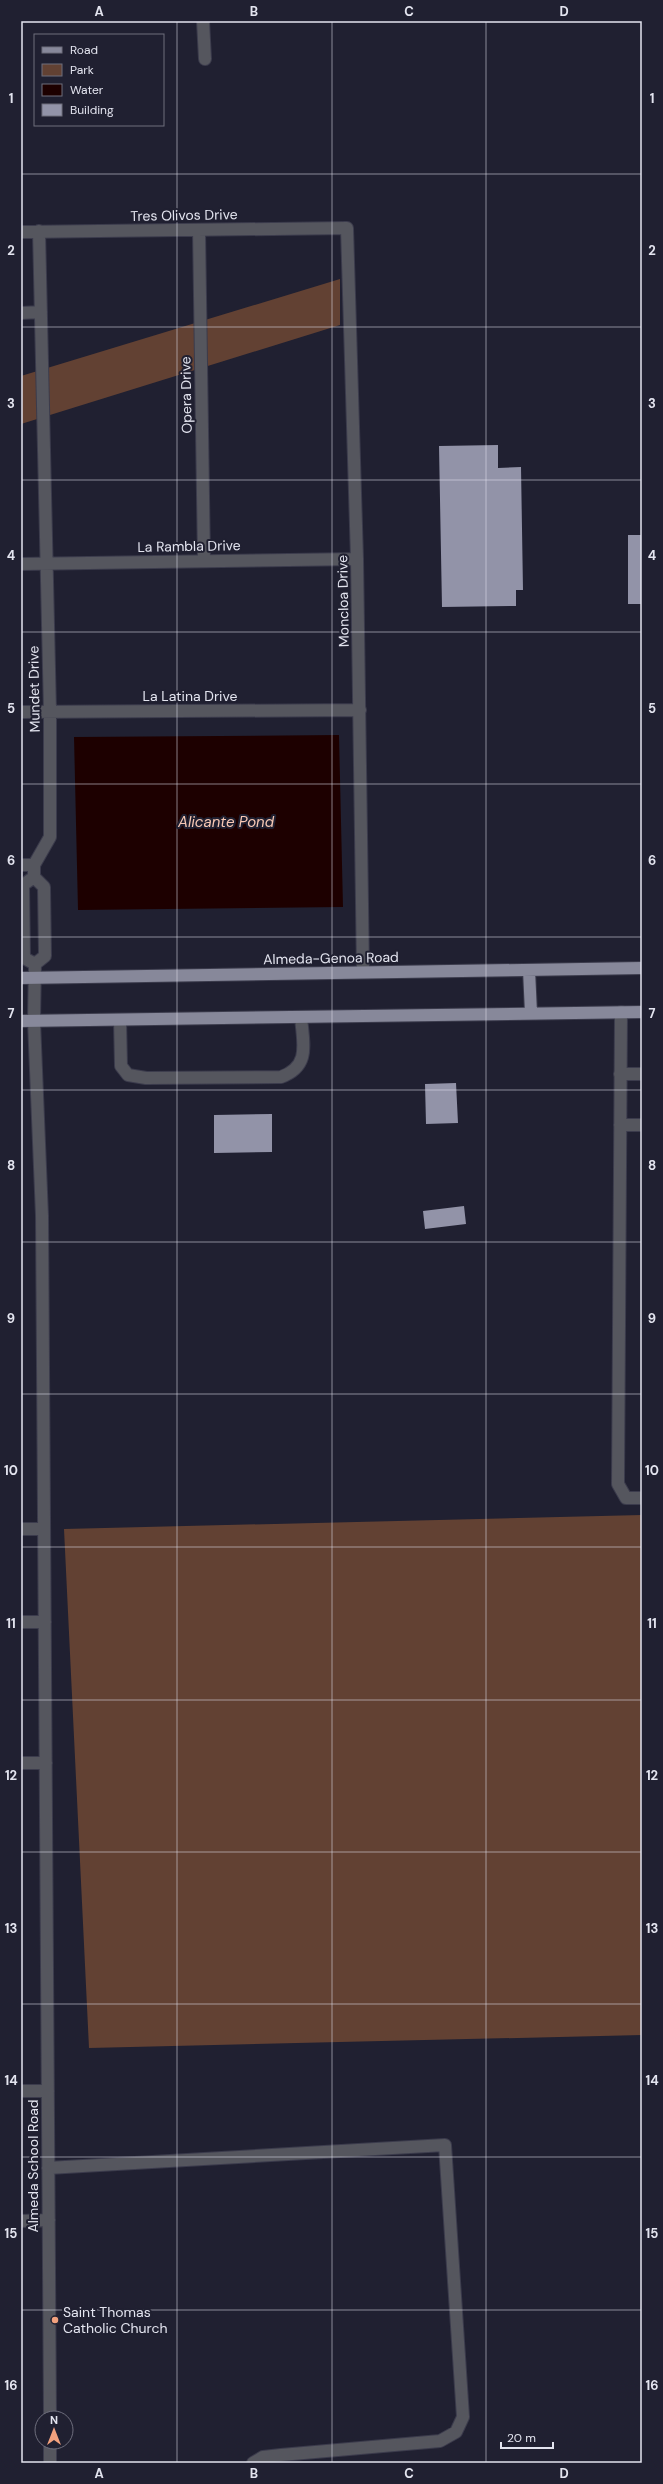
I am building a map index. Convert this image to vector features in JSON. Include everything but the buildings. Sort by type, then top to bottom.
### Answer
[{"type":"main road","name":"Almeda-Genoa Road","points":[[21,978],[642,968]]},
{"type":"main road","points":[[529,970],[530,1013]]},
{"type":"main road","points":[[21,1021],[642,1012]]},
{"type":"street","points":[[203,21],[205,59]]},
{"type":"street","name":"Tres Olivos Drive","points":[[21,232],[346,228]]},
{"type":"street","name":"Moncloa Drive","points":[[346,228],[358,559],[363,972]]},
{"type":"street","name":"Opera Drive","points":[[199,230],[204,561]]},
{"type":"street","name":"Mundet Drive","points":[[34,964],[24,958],[23,885],[34,871],[50,837],[50,712],[39,231]]},
{"type":"street","points":[[21,313],[41,312]]},
{"type":"street","name":"La Rambla Drive","points":[[21,564],[358,559]]},
{"type":"street","name":"La Latina Drive","points":[[21,712],[360,710]]},
{"type":"street","points":[[21,866],[34,871],[44,887],[45,956],[34,964],[35,978]]},
{"type":"street","points":[[24,923],[45,923]]},
{"type":"street","name":"Almeda School Road","points":[[35,978],[34,1021],[42,1216],[50,2410]]},
{"type":"street","points":[[621,1012],[618,1484],[626,1498],[642,1498]]},
{"type":"street","points":[[120,1020],[121,1066],[128,1075],[146,1078],[281,1077],[292,1073],[299,1066],[303,1056],[301,1017]]},
{"type":"street","points":[[620,1074],[642,1074]]},
{"type":"street","points":[[620,1125],[642,1125]]},
{"type":"street","points":[[21,1529],[44,1529]]},
{"type":"street","points":[[21,1622],[45,1622]]},
{"type":"street","points":[[21,1763],[46,1763]]},
{"type":"street","points":[[21,2091],[48,2091]]},
{"type":"street","points":[[48,2168],[445,2145],[463,2417],[456,2432],[440,2441],[263,2457],[253,2463]]},
{"type":"street","points":[[21,2221],[49,2220]]},
{"type":"street","points":[[50,2450],[50,2463]]},
{"type":"green space","points":[[340,279],[340,325],[21,424],[21,376]]},
{"type":"green space","points":[[642,1515],[642,2035],[89,2048],[64,1529]]},
{"type":"water","name":"Alicante Pond","points":[[339,735],[343,907],[78,910],[74,737]]},
{"type":"place","name":"Saint Thomas Catholic Church","points":[[55,2320]]}]
